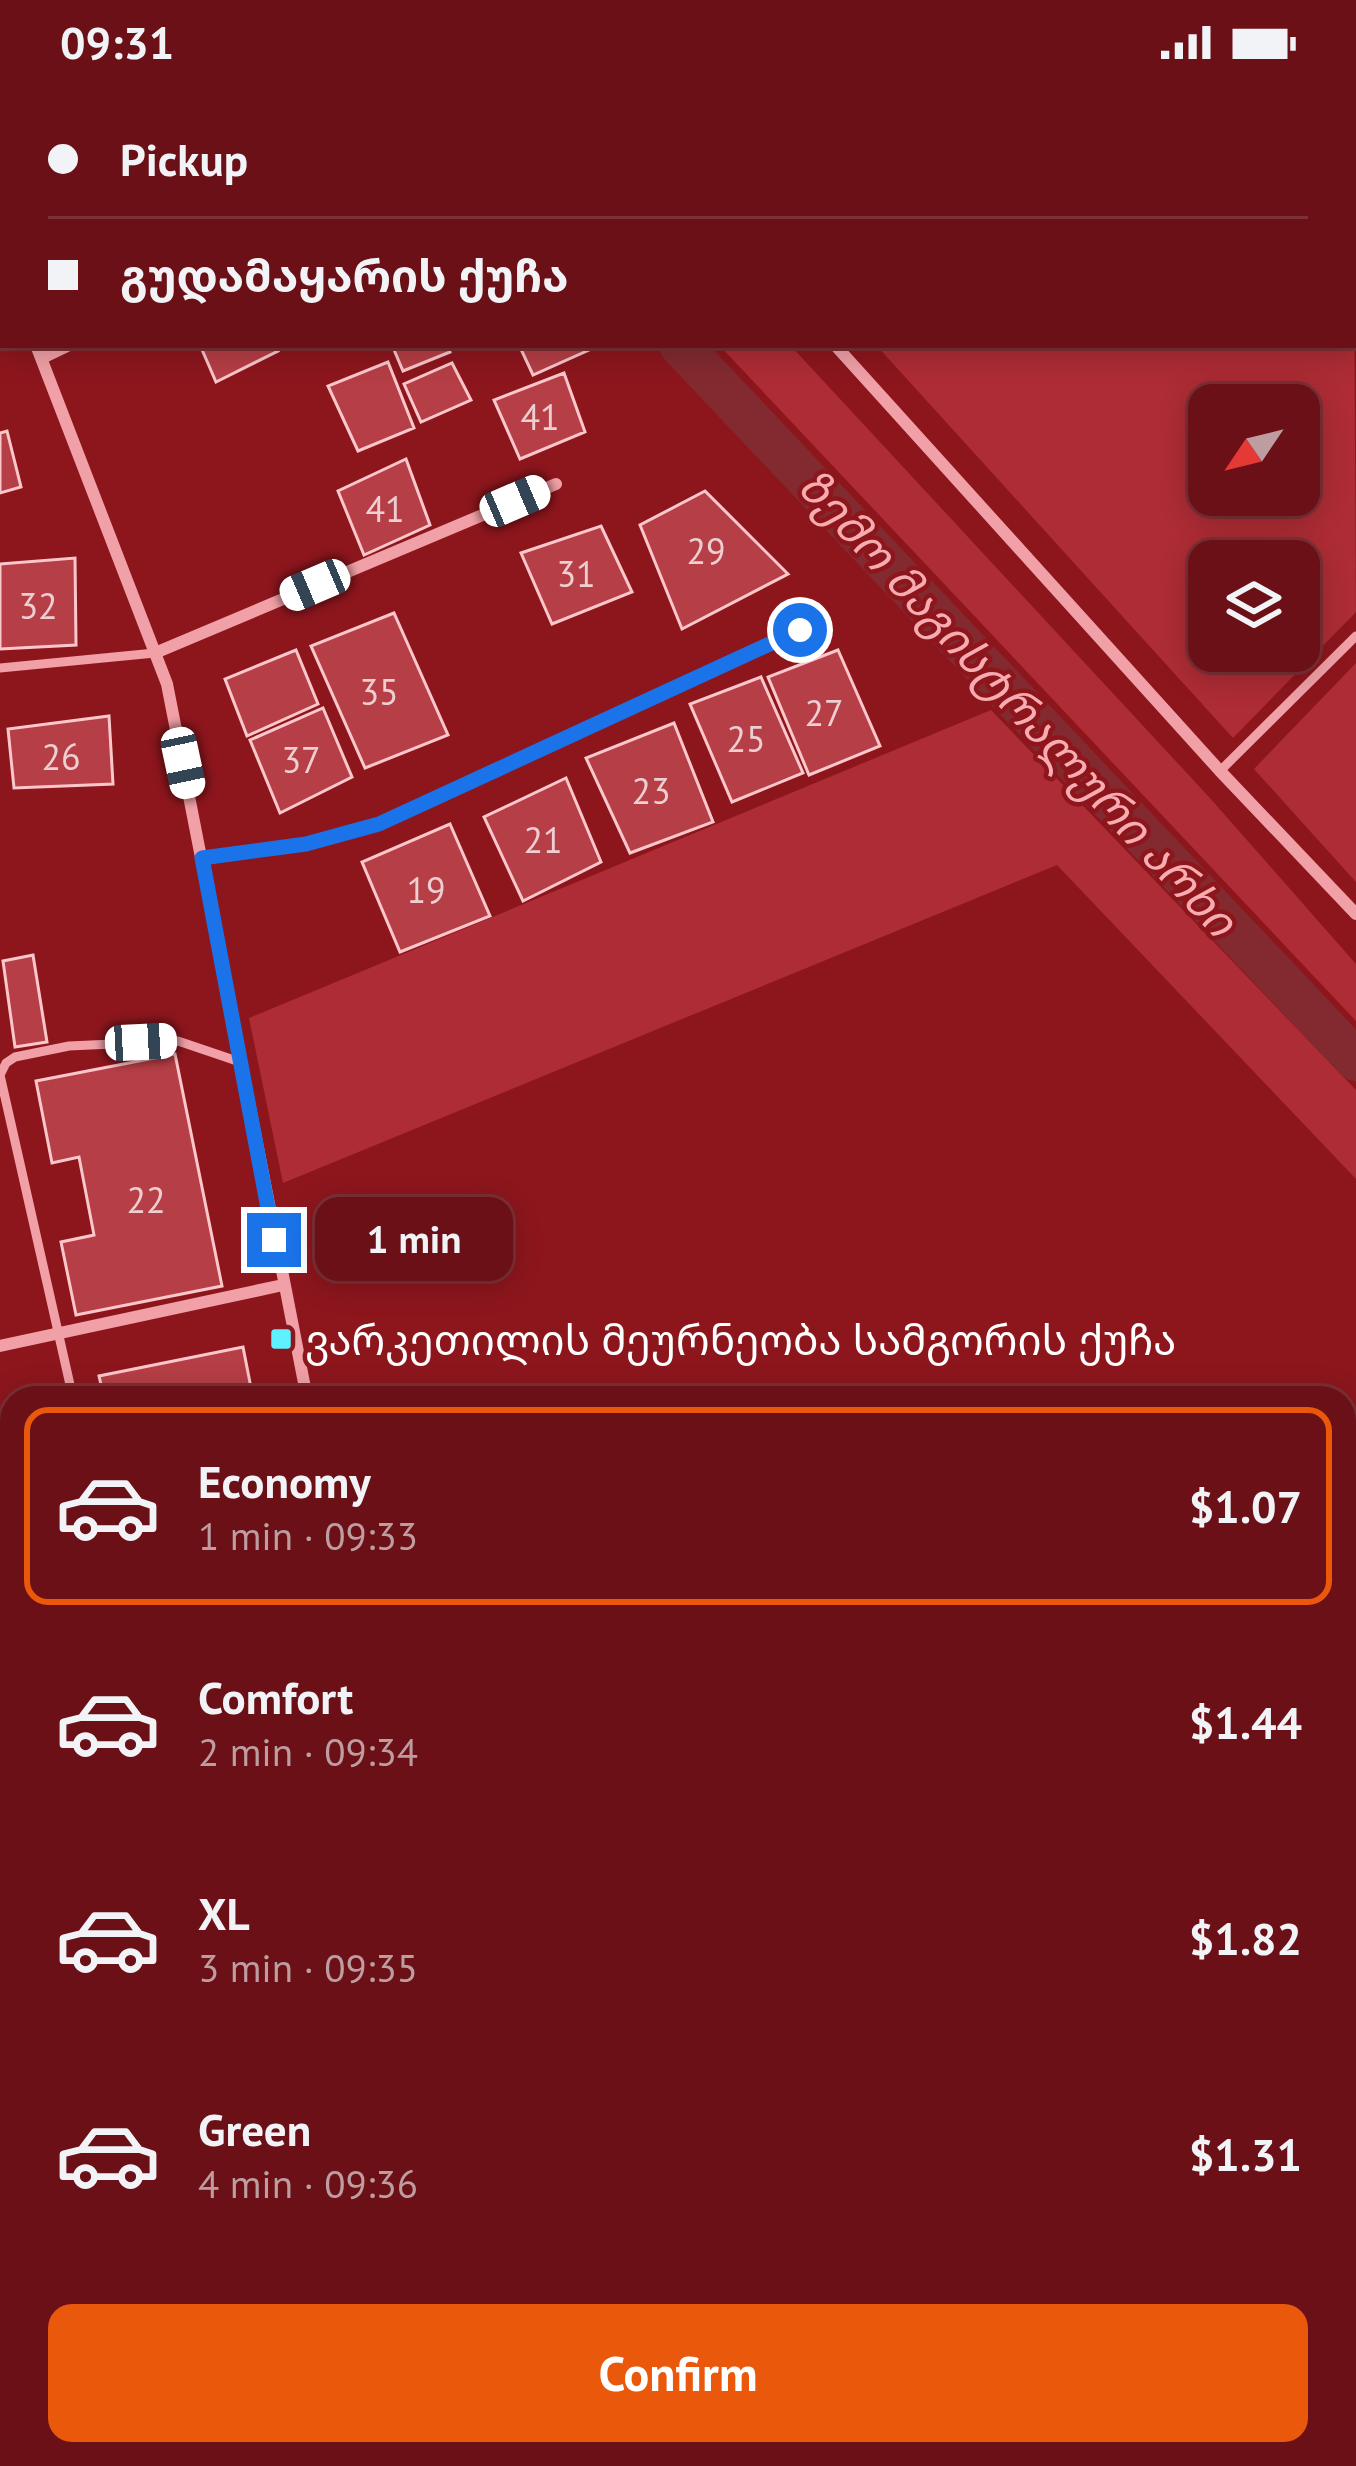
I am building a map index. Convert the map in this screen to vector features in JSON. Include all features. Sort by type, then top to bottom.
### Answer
[{"type":"street","points":[[838,348],[1220,771],[1356,914]]},
{"type":"street","points":[[39,351],[167,684],[304,1386]]},
{"type":"street","points":[[155,653],[556,484]]},
{"type":"street","points":[[0,1346],[283,1285]]},
{"type":"lane","points":[[202,858],[306,844],[379,824],[800,630]]},
{"type":"lane","points":[[1220,771],[1356,636]]},
{"type":"lane","points":[[0,668],[155,653]]},
{"type":"lane","points":[[71,1386],[0,1075],[6,1063],[69,1046],[178,1041],[240,1062]]},
{"type":"shaded area","points":[[722,348],[793,348],[1209,797],[1356,964],[1356,1021]]},
{"type":"shaded area","points":[[879,348],[1354,348],[1356,612],[1320,649],[1320,540],[1188,540],[1188,672],[1297,672],[1233,738]]},
{"type":"shaded area","points":[[1356,663],[1356,882],[1254,769]]},
{"type":"shaded area","points":[[991,710],[1356,1090],[1356,1179],[1057,865],[283,1183],[249,1018]]},
{"type":"building","points":[[201,348],[276,348],[278,351],[216,382]]},
{"type":"building","points":[[393,348],[449,348],[450,352],[403,371]]},
{"type":"building","points":[[520,348],[588,348],[589,350],[533,375]]},
{"type":"building","points":[[388,362],[414,428],[358,451],[328,386]]},
{"type":"building","points":[[452,363],[471,400],[421,422],[404,384]]},
{"type":"building","points":[[564,373],[585,432],[520,459],[494,400]]},
{"type":"building","points":[[7,431],[21,487],[0,493],[0,433]]},
{"type":"building","points":[[406,459],[430,525],[364,555],[338,491]]},
{"type":"building","points":[[705,491],[788,574],[682,629],[640,525]]},
{"type":"building","points":[[601,526],[632,592],[552,624],[521,553]]},
{"type":"building","points":[[75,558],[76,645],[0,649],[0,564]]},
{"type":"building","points":[[394,613],[448,735],[365,768],[311,646]]},
{"type":"building","points":[[296,650],[318,704],[247,736],[225,679]]},
{"type":"building","points":[[838,650],[880,746],[809,775],[768,677]]},
{"type":"building","points":[[761,677],[803,773],[732,802],[690,704]]},
{"type":"building","points":[[323,708],[352,777],[280,813],[250,740]]},
{"type":"building","points":[[109,716],[113,784],[14,788],[8,729]]},
{"type":"building","points":[[674,723],[713,822],[630,853],[586,758]]},
{"type":"building","points":[[566,778],[601,862],[523,901],[484,817]]},
{"type":"building","points":[[450,824],[490,916],[400,952],[362,862]]},
{"type":"building","points":[[33,955],[47,1042],[15,1047],[3,961]]},
{"type":"building","points":[[175,1054],[222,1286],[76,1315],[61,1242],[94,1235],[79,1157],[52,1163],[36,1081]]},
{"type":"building","points":[[243,1347],[251,1386],[101,1386],[99,1376]]},
{"type":"waterway","name":"ზემო მაგისტრალური არხი","points":[[683,348],[1356,1060]]},
{"type":"place","name":"ვარკეთილის მეურნეობა სამგორის ქუჩა","points":[[281,1339]]},
{"type":"route","points":[[274,1240],[202,858],[306,844],[379,824],[800,630]]}]
